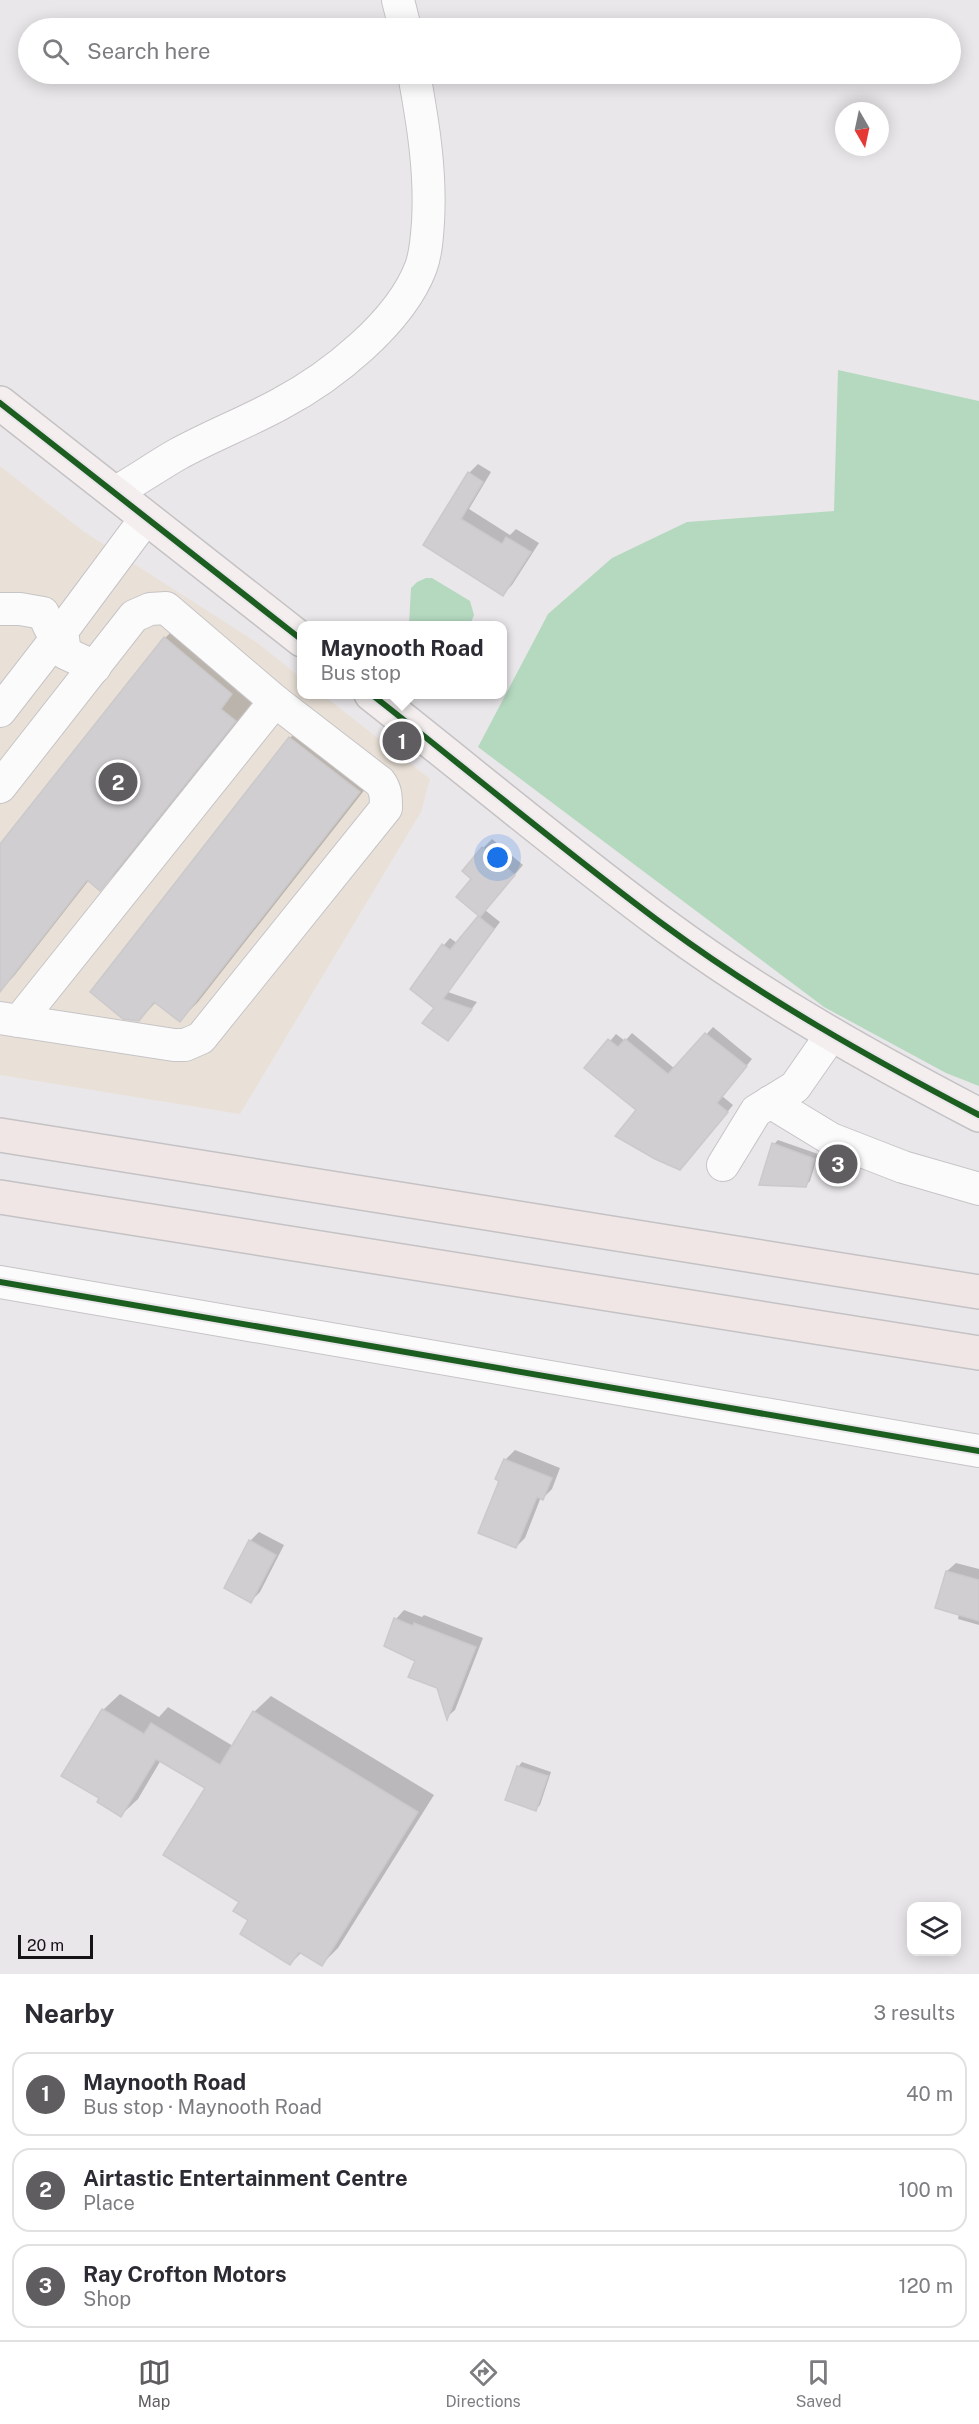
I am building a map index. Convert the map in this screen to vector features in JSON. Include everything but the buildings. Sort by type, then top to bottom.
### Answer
[{"type":"highway","points":[[0,1135],[979,1292]]},
{"type":"highway","points":[[0,1197],[979,1353]]},
{"type":"main road","points":[[0,403],[297,636]]},
{"type":"main road","points":[[377,699],[665,925],[773,999],[880,1063],[979,1115]]},
{"type":"street","points":[[398,0],[402,18]]},
{"type":"street","points":[[116,492],[177,455],[282,403],[318,380],[374,335],[402,303],[422,266],[429,207],[429,169],[416,84]]},
{"type":"street","points":[[0,711],[146,518]]},
{"type":"street","points":[[0,787],[134,616],[150,609],[166,608],[275,701],[380,782],[385,789],[386,808],[201,1038],[185,1045],[174,1045],[9,1020]]},
{"type":"street","points":[[0,609],[20,609],[43,613],[50,628],[62,631]]},
{"type":"street","points":[[62,631],[65,653],[95,667]]},
{"type":"street","points":[[9,1020],[275,701]]},
{"type":"street","points":[[723,1165],[756,1111],[795,1087],[832,1034]]},
{"type":"street","points":[[770,1102],[831,1139],[903,1167],[979,1189]]},
{"type":"street","points":[[0,1282],[979,1451]]},
{"type":"shaded area","points":[[0,466],[83,531],[259,644],[297,675],[297,699],[328,699],[430,779],[421,812],[240,1114],[0,1075]]},
{"type":"green space","points":[[838,370],[979,401],[979,1086],[946,1073],[824,1007],[478,747],[503,699],[507,699],[507,692],[548,614],[612,558],[687,522],[834,511]]},
{"type":"green space","points":[[432,578],[470,601],[474,615],[472,621],[409,621],[411,588],[417,582]]},
{"type":"cycle path","points":[[0,403],[297,636]]},
{"type":"cycle path","points":[[377,699],[590,869],[701,952],[818,1026],[979,1115]]},
{"type":"cycle path","points":[[0,1282],[979,1451]]},
{"type":"place","name":"Maynooth Road","points":[[402,741]]},
{"type":"place","name":"Airtastic Entertainment Centre","points":[[118,782]]},
{"type":"place","name":"Ray Crofton Motors","points":[[838,1164]]}]
